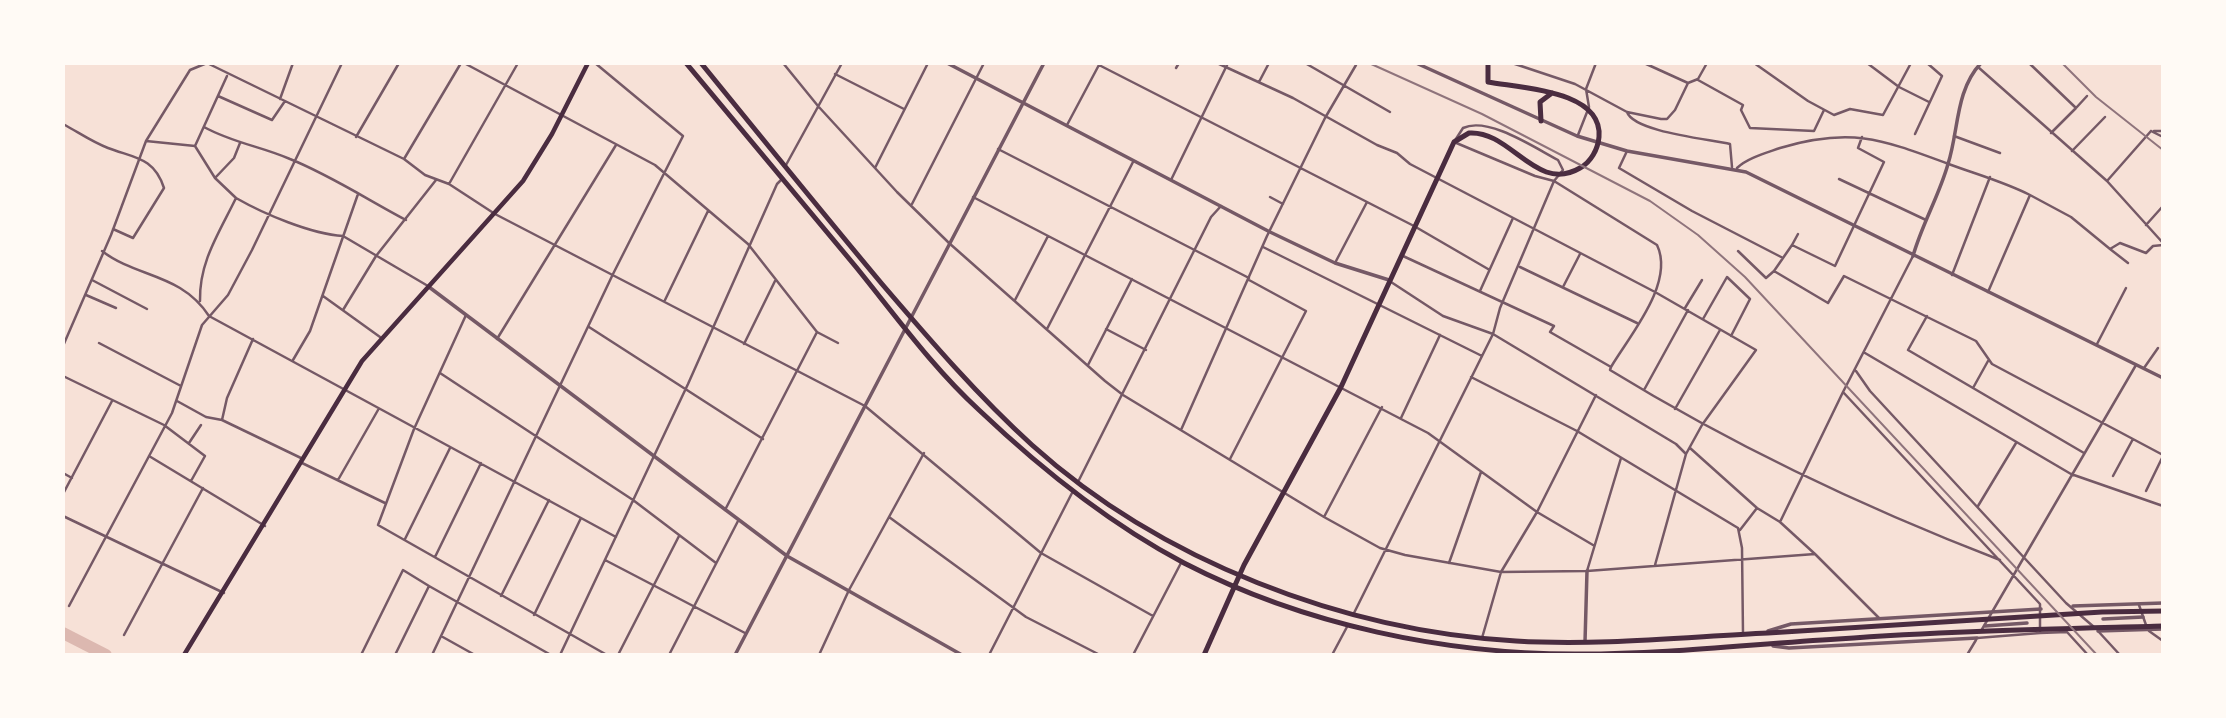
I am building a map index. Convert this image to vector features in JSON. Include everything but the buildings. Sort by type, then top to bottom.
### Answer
[{"type":"highway","points":[[686,63],[905,327],[977,408],[1074,490],[1182,561],[1236,587],[1348,625],[1479,648],[1578,654],[1902,634],[2163,627]]},
{"type":"highway","points":[[701,63],[910,317],[994,409],[1035,448],[1079,481],[1179,547],[1296,596],[1415,629],[1482,638],[1585,642],[2102,612],[2163,611]]},
{"type":"highway","points":[[1205,655],[1241,574],[1283,491],[1341,387],[1400,254],[1454,142],[1461,136],[1479,132],[1493,136],[1534,168],[1549,174],[1566,174],[1588,162],[1598,145],[1597,121],[1577,101],[1552,93],[1489,82],[1489,63]]},
{"type":"highway","points":[[1541,121],[1540,102],[1552,93]]},
{"type":"main road","points":[[184,655],[265,526],[344,390],[380,337],[523,181],[563,113],[587,63]]},
{"type":"street","points":[[63,346],[113,229],[138,156],[190,70],[207,63],[227,76],[316,114],[356,137],[404,159],[495,214],[865,406],[1041,553],[1153,616]]},
{"type":"street","points":[[215,68],[218,63]]},
{"type":"street","points":[[280,99],[293,63]]},
{"type":"street","points":[[69,606],[176,400],[202,325],[228,295],[342,63]]},
{"type":"street","points":[[356,137],[399,63]]},
{"type":"street","points":[[404,159],[463,63],[563,113],[664,173],[748,244],[817,332],[838,343]]},
{"type":"street","points":[[449,184],[518,63]]},
{"type":"street","points":[[432,655],[561,387],[612,274],[683,136],[595,63]]},
{"type":"street","points":[[783,63],[875,168],[949,243],[1123,395],[1324,517],[1387,550],[1501,572],[1587,571],[1815,554]]},
{"type":"street","points":[[785,167],[842,63]]},
{"type":"street","points":[[875,168],[928,63]]},
{"type":"street","points":[[947,63],[1270,232],[1335,263],[1389,280],[1443,316],[1493,334],[1676,444],[1685,454]]},
{"type":"street","points":[[912,205],[984,63]]},
{"type":"street","points":[[735,655],[1044,63]]},
{"type":"street","points":[[1176,68],[1179,63]]},
{"type":"street","points":[[1217,63],[1390,149],[1410,164],[1687,309],[1756,350],[1702,425],[1685,454],[1655,565]]},
{"type":"street","points":[[1171,180],[1228,63]]},
{"type":"street","points":[[1259,83],[1269,63]]},
{"type":"street","points":[[1305,63],[1390,112]]},
{"type":"street","points":[[1416,63],[1465,87],[1488,93],[1541,121],[1577,136],[1627,151],[1734,168],[2163,378]]},
{"type":"street","points":[[1512,63],[1586,89],[1627,112],[1638,123],[1651,128],[1731,144],[1734,168]]},
{"type":"street","points":[[1577,136],[1589,107],[1586,89],[1596,63]]},
{"type":"street","points":[[1644,63],[1688,83]]},
{"type":"street","points":[[1627,112],[1667,119],[1675,110],[1688,83],[1698,79],[1707,63]]},
{"type":"street","points":[[1754,63],[1834,115],[1843,114],[1850,109],[1883,115],[1911,63]]},
{"type":"street","points":[[1867,63],[1899,87],[1929,102]]},
{"type":"street","points":[[1914,134],[1942,76],[1927,63]]},
{"type":"street","points":[[2029,63],[2076,108]]},
{"type":"street","points":[[1066,127],[1099,64],[1414,226],[1488,269]]},
{"type":"street","points":[[1780,522],[1913,256],[1948,164],[1959,104],[1978,64],[2107,181],[2163,244],[2146,253],[2120,243],[2110,249]]},
{"type":"street","points":[[1181,430],[1300,167],[1356,65]]},
{"type":"street","points":[[835,75],[904,109]]},
{"type":"street","points":[[195,146],[227,76]]},
{"type":"street","points":[[1698,79],[1743,105],[1741,110],[1750,128],[1814,131],[1824,110]]},
{"type":"street","points":[[1488,93],[1489,82]]},
{"type":"street","points":[[218,96],[272,120],[285,101]]},
{"type":"street","points":[[2051,133],[2087,96]]},
{"type":"street","points":[[2072,151],[2105,117]]},
{"type":"street","points":[[63,124],[110,149],[138,156],[149,162],[158,173],[164,188],[133,238],[113,229]]},
{"type":"street","points":[[1354,613],[1493,334],[1502,302],[1520,267],[1553,181],[1563,170],[1561,162],[1501,131],[1484,125],[1468,125],[1454,142],[1553,181],[1657,245],[1662,256],[1655,292],[1611,367]]},
{"type":"street","points":[[204,127],[240,143],[293,160],[406,220]]},
{"type":"street","points":[[2107,181],[2151,131],[2163,131]]},
{"type":"street","points":[[2151,131],[2163,137]]},
{"type":"street","points":[[1954,136],[2000,153]]},
{"type":"street","points":[[1734,168],[1769,152],[1798,143],[1862,137],[1903,145],[1948,164],[1990,177],[2071,216],[2128,263]]},
{"type":"street","points":[[1792,245],[1835,266],[1884,162],[1857,148],[1862,137]]},
{"type":"street","points":[[146,141],[195,146]]},
{"type":"street","points":[[215,178],[234,158],[240,143]]},
{"type":"street","points":[[497,339],[616,145]]},
{"type":"street","points":[[195,146],[215,178],[236,198],[270,214],[332,235],[343,236],[428,286],[787,556],[962,655]]},
{"type":"street","points":[[998,149],[1306,311],[1230,459]]},
{"type":"street","points":[[1627,151],[1619,168],[1692,211],[1783,258]]},
{"type":"street","points":[[1047,329],[1133,161]]},
{"type":"street","points":[[1952,275],[1990,177]]},
{"type":"street","points":[[560,655],[685,390],[748,244],[777,184],[783,178]]},
{"type":"street","points":[[1839,179],[1926,220]]},
{"type":"street","points":[[343,310],[376,256],[436,180]]},
{"type":"street","points":[[293,360],[310,331],[358,194]]},
{"type":"street","points":[[1988,292],[2030,195]]},
{"type":"street","points":[[973,197],[1382,407],[1440,441],[1537,512],[1593,545]]},
{"type":"street","points":[[1270,197],[1283,204]]},
{"type":"street","points":[[200,303],[200,282],[207,253],[236,198]]},
{"type":"street","points":[[1335,263],[1367,202]]},
{"type":"street","points":[[1079,481],[1212,217],[1221,206]]},
{"type":"street","points":[[2146,225],[2163,206]]},
{"type":"street","points":[[664,300],[708,211]]},
{"type":"street","points":[[1480,291],[1513,218]]},
{"type":"street","points":[[1738,251],[1766,278],[1774,271],[1798,234]]},
{"type":"street","points":[[1015,300],[1048,236]]},
{"type":"street","points":[[1263,247],[1482,356]]},
{"type":"street","points":[[102,251],[156,275],[200,303],[209,316],[616,537]]},
{"type":"street","points":[[1400,254],[1554,326],[1550,332],[1702,425],[1889,517],[2000,560]]},
{"type":"street","points":[[1563,287],[1580,254]]},
{"type":"street","points":[[1520,267],[1637,323]]},
{"type":"street","points":[[1774,271],[1828,303],[1844,276],[1976,341],[1989,360],[2163,455],[2146,491]]},
{"type":"street","points":[[1703,319],[1727,277],[1750,299],[1731,336]]},
{"type":"street","points":[[1088,365],[1132,279]]},
{"type":"street","points":[[92,280],[147,309]]},
{"type":"street","points":[[1643,390],[1702,280]]},
{"type":"street","points":[[744,344],[775,281]]},
{"type":"street","points":[[2097,344],[2126,288]]},
{"type":"street","points":[[86,295],[116,308]]},
{"type":"street","points":[[323,295],[380,337]]},
{"type":"street","points":[[466,316],[414,429],[378,525],[607,655]]},
{"type":"street","points":[[1927,316],[1908,350],[2084,453]]},
{"type":"street","points":[[589,327],[763,439]]},
{"type":"street","points":[[1106,329],[1146,350]]},
{"type":"street","points":[[1675,410],[1720,330]]},
{"type":"street","points":[[724,510],[817,332]]},
{"type":"street","points":[[1401,418],[1440,335]]},
{"type":"street","points":[[222,420],[227,398],[253,339]]},
{"type":"street","points":[[99,343],[181,386]]},
{"type":"street","points":[[2144,368],[2158,348]]},
{"type":"street","points":[[1865,353],[2071,474],[2163,506]]},
{"type":"street","points":[[1973,387],[1989,360]]},
{"type":"street","points":[[1967,655],[2136,364]]},
{"type":"street","points":[[1856,371],[1870,391],[2025,555],[2066,603],[2073,606],[2119,655]]},
{"type":"street","points":[[440,373],[633,500],[716,563]]},
{"type":"street","points":[[63,376],[164,425],[205,456],[191,481]]},
{"type":"street","points":[[1471,377],[1577,431],[1675,489],[1739,531]]},
{"type":"street","points":[[1843,393],[2014,575],[2041,609],[2040,633]]},
{"type":"street","points":[[1482,638],[1501,572],[1537,512],[1596,395]]},
{"type":"street","points":[[176,400],[206,417],[222,420],[385,503]]},
{"type":"street","points":[[63,494],[113,401]]},
{"type":"street","points":[[1324,517],[1382,407]]},
{"type":"street","points":[[337,480],[379,410]]},
{"type":"street","points":[[189,443],[201,425]]},
{"type":"street","points":[[2113,476],[2133,439]]},
{"type":"street","points":[[1978,506],[2016,443]]},
{"type":"street","points":[[405,539],[450,447]]},
{"type":"street","points":[[1690,448],[1756,508],[1780,522],[1880,618]]},
{"type":"street","points":[[819,655],[849,590],[924,453]]},
{"type":"street","points":[[149,456],[265,526]]},
{"type":"street","points":[[1585,642],[1587,571],[1621,458]]},
{"type":"street","points":[[435,557],[481,463]]},
{"type":"street","points":[[1449,563],[1482,472]]},
{"type":"street","points":[[63,473],[72,478]]},
{"type":"street","points":[[124,635],[203,488]]},
{"type":"street","points":[[989,655],[1074,490]]},
{"type":"street","points":[[501,596],[549,500]]},
{"type":"street","points":[[1743,634],[1739,531],[1756,508]]},
{"type":"street","points":[[63,516],[224,593]]},
{"type":"street","points":[[889,516],[1012,606],[1100,655]]},
{"type":"street","points":[[534,615],[581,518]]},
{"type":"street","points":[[668,655],[738,521]]},
{"type":"street","points":[[618,655],[679,536]]},
{"type":"street","points":[[605,560],[746,633]]},
{"type":"street","points":[[1133,655],[1182,561]]},
{"type":"street","points":[[361,655],[403,570],[551,655]]},
{"type":"street","points":[[396,655],[429,586]]},
{"type":"street","points":[[2073,606],[2163,603]]},
{"type":"street","points":[[2139,604],[2147,630],[2163,641]]},
{"type":"street","points":[[1759,633],[1791,624],[2041,609]]},
{"type":"street","points":[[2103,619],[2143,617]]},
{"type":"street","points":[[1985,626],[2027,623]]},
{"type":"street","points":[[1332,655],[1348,625]]},
{"type":"street","points":[[2098,631],[2163,627]]},
{"type":"street","points":[[1759,644],[1789,648],[2067,632],[2088,655]]},
{"type":"street","points":[[440,636],[474,655]]},
{"type":"street","points":[[1723,646],[1723,655]]},
{"type":"street","points":[[1475,655],[1479,648]]},
{"type":"waterway","points":[[63,633],[106,655]]},
{"type":"tram line","points":[[2062,63],[2096,97],[2163,150]]},
{"type":"railway","points":[[1369,63],[1482,114],[1650,201],[1698,235],[1745,277],[2097,655]]}]
